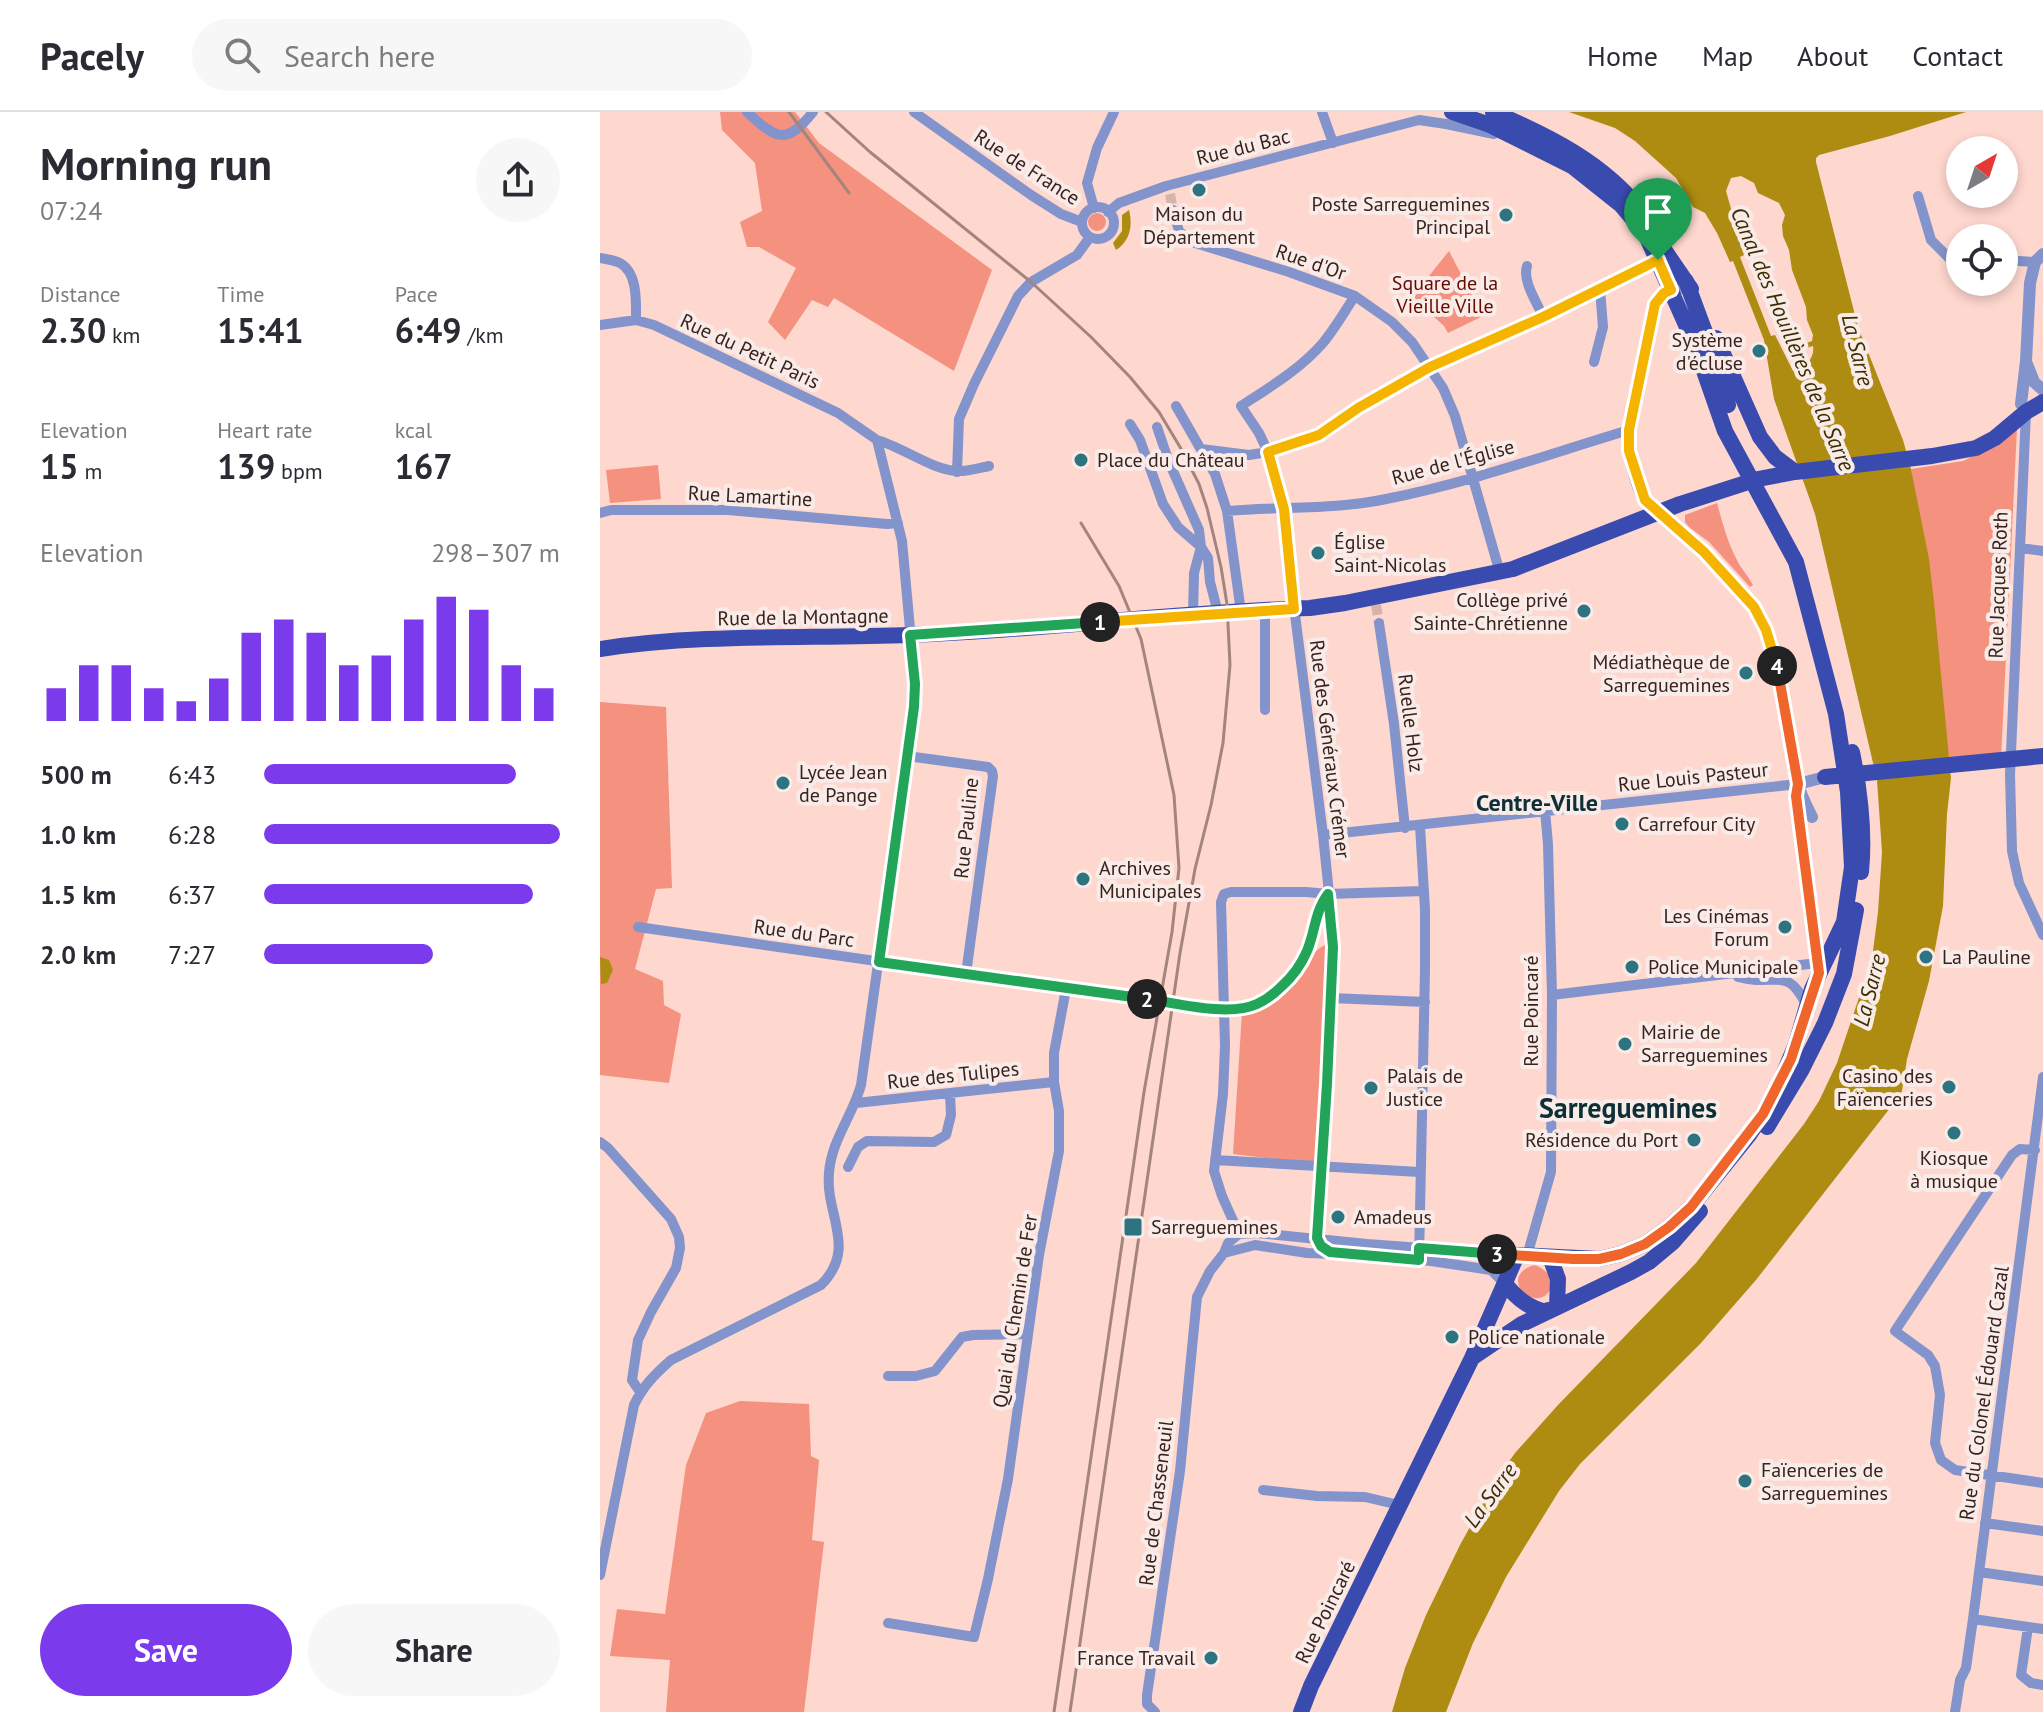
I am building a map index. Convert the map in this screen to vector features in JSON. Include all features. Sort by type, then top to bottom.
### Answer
[{"type":"main road","points":[[1493,112],[1556,141],[1580,156],[1613,181],[1647,217],[1707,318],[1751,418],[1769,450],[1795,472]]},
{"type":"main road","points":[[1449,118],[1490,125],[1572,166],[1621,205],[1640,226],[1695,345],[1725,431],[1796,562],[1836,714],[1848,792],[1852,867],[1844,922],[1807,1006],[1791,1059],[1763,1114],[1681,1218],[1645,1244],[1599,1259],[1522,1255],[1505,1284],[1515,1296],[1545,1307],[1558,1279],[1550,1257]]},
{"type":"main road","name":"Rue Poincaré","points":[[1472,1358],[1545,1307],[1649,1262],[1690,1224],[1758,1140],[1809,1057],[1844,974],[1851,944],[1862,868],[1860,792],[1814,588],[1794,535],[1733,421],[1689,288]]},
{"type":"main road","points":[[2024,408],[2043,391]]},
{"type":"main road","points":[[2024,408],[2043,402]]},
{"type":"main road","name":"Rue de la Montagne","points":[[600,649],[723,638],[910,635],[1376,601],[1500,573],[1758,479],[1954,451],[2024,408]]},
{"type":"main road","points":[[1832,777],[2043,756]]},
{"type":"main road","name":"Rue Poincaré","points":[[1301,1712],[1505,1284]]},
{"type":"street","points":[[747,112],[768,130],[787,135],[793,134],[813,112]]},
{"type":"street","name":"Rue de France","points":[[914,112],[1031,195],[1061,214],[1082,222]]},
{"type":"street","points":[[1094,208],[1087,183],[1097,148],[1114,112]]},
{"type":"street","points":[[1322,112],[1333,143]]},
{"type":"street","name":"Rue du Bac","points":[[1108,212],[1119,203],[1292,154],[1419,120],[1449,118]]},
{"type":"street","points":[[1918,196],[1931,240],[1946,255]]},
{"type":"street","points":[[1094,208],[1108,212],[1113,222],[1110,233],[1101,239],[1085,233],[1082,222],[1088,211],[1094,208]]},
{"type":"street","name":"Rue d'Or","points":[[1173,210],[1179,231],[1192,242],[1355,296],[1392,322],[1412,342],[1443,388],[1455,416],[1500,573]]},
{"type":"street","points":[[989,466],[957,472],[959,419],[974,384],[1018,296],[1031,282],[1077,255],[1090,237]]},
{"type":"street","points":[[600,258],[620,263],[631,274],[637,298],[636,320]]},
{"type":"street","points":[[2018,259],[2039,258]]},
{"type":"street","name":"Rue Jacques Roth","points":[[2039,258],[2030,283],[2010,775],[2012,851],[2019,883],[2043,935]]},
{"type":"street","points":[[1201,449],[1249,455],[1319,435],[1358,408],[1430,367],[1543,317],[1658,260]]},
{"type":"street","points":[[1527,266],[1526,279],[1543,317]]},
{"type":"street","points":[[1689,288],[1664,293],[1655,304],[1629,430],[1629,451],[1642,496],[1648,504],[1704,552],[1759,614],[1777,666],[1798,784],[1812,817]]},
{"type":"street","points":[[1594,362],[1603,327],[1600,289]]},
{"type":"street","name":"Rue des Généraux Crémer","points":[[1317,1238],[1333,947],[1323,835],[1284,509],[1268,452],[1241,406],[1286,378],[1307,359],[1323,343],[1355,296]]},
{"type":"street","name":"Rue du Petit Paris","points":[[600,325],[636,320],[654,325],[825,406],[877,440],[957,472]]},
{"type":"street","points":[[2026,361],[2032,377],[2043,391]]},
{"type":"street","points":[[1176,406],[1215,474],[1227,511],[1229,613]]},
{"type":"street","points":[[1130,424],[1140,440],[1163,504],[1178,527],[1201,547],[1208,558],[1210,582],[1229,613]]},
{"type":"street","points":[[1157,427],[1199,530],[1201,547],[1194,573],[1193,615]]},
{"type":"street","name":"Rue de l'Église","points":[[1227,511],[1384,500],[1629,430]]},
{"type":"street","points":[[600,1575],[634,1405],[651,1377],[671,1360],[821,1285],[838,1260],[839,1238],[829,1191],[829,1169],[861,1085],[914,707],[915,684],[902,541],[877,440]]},
{"type":"street","name":"Rue Lamartine","points":[[600,513],[611,510],[728,510],[898,523]]},
{"type":"street","points":[[2020,548],[2043,551]]},
{"type":"street","points":[[1265,610],[1265,710]]},
{"type":"street","name":"Ruelle Holz","points":[[1379,623],[1405,828]]},
{"type":"street","name":"Rue Pauline","points":[[907,756],[988,767],[992,771],[966,974]]},
{"type":"street","points":[[1798,784],[1832,777]]},
{"type":"street","points":[[1798,784],[1796,796],[1823,965]]},
{"type":"street","name":"Rue Louis Pasteur","points":[[1323,835],[1798,784]]},
{"type":"street","name":"Rue Poincaré","points":[[1522,1255],[1551,1172],[1552,995],[1545,811]]},
{"type":"street","points":[[1419,1260],[1425,1002],[1420,826]]},
{"type":"street","points":[[1239,1234],[1214,1171],[1225,1046],[1221,902],[1224,894],[1424,891]]},
{"type":"street","name":"Rue du Parc","points":[[638,927],[1066,989],[1230,1009],[1255,1005],[1292,976],[1306,953],[1318,911],[1328,894]]},
{"type":"street","points":[[1552,995],[1823,965]]},
{"type":"street","points":[[1742,977],[1823,965]]},
{"type":"street","points":[[1728,975],[1756,981],[1782,979],[1798,990],[1807,1006]]},
{"type":"street","name":"Quai du Chemin de Fer","points":[[888,1623],[974,1637],[1008,1479],[1039,1255],[1059,1151],[1054,1053],[1066,989]]},
{"type":"street","points":[[1331,998],[1425,1002]]},
{"type":"street","name":"Rue du Colonel Édouard Cazal","points":[[1955,1712],[1960,1680],[1966,1668],[1993,1476],[2043,1077]]},
{"type":"street","name":"Rue des Tulipes","points":[[856,1103],[1054,1082]]},
{"type":"street","points":[[848,1167],[858,1147],[867,1141],[934,1142],[946,1135],[951,1115],[950,1094]]},
{"type":"street","points":[[600,1142],[671,1219],[679,1237],[676,1268],[638,1340],[632,1380],[640,1392]]},
{"type":"street","points":[[2035,1150],[2020,1149],[2012,1155],[1895,1331],[1928,1355],[1935,1366],[1940,1395],[1935,1443],[1941,1460],[1955,1470],[2043,1483]]},
{"type":"street","points":[[1215,1160],[1419,1172]]},
{"type":"street","points":[[1224,1253],[1228,1243],[1239,1234],[1257,1233],[1522,1255]]},
{"type":"street","points":[[1317,1238],[1321,1246],[1330,1252]]},
{"type":"street","points":[[1224,1253],[1255,1245],[1307,1253],[1330,1252],[1467,1265],[1491,1270],[1505,1284]]},
{"type":"street","name":"Rue de Chasseneuil","points":[[1153,1711],[1147,1704],[1147,1695],[1180,1471],[1197,1300],[1210,1271],[1224,1253]]},
{"type":"street","points":[[888,1376],[916,1376],[935,1371],[962,1337],[1027,1334]]},
{"type":"street","points":[[1263,1490],[1365,1497],[1399,1505]]},
{"type":"street","points":[[1985,1523],[2043,1531]]},
{"type":"street","points":[[1979,1572],[2043,1581]]},
{"type":"street","points":[[1973,1619],[2043,1629]]},
{"type":"street","points":[[2028,1627],[2021,1675],[2031,1683],[2043,1685]]},
{"type":"green space","points":[[720,112],[795,112],[819,143],[992,270],[954,371],[834,298],[828,307],[812,300],[785,340],[768,322],[796,268],[759,247],[747,247],[740,222],[762,211],[755,163],[722,130]]},
{"type":"green space","points":[[1097,213],[1106,222],[1097,231],[1088,222]]},
{"type":"green space","name":"Square de la Vieille Ville","points":[[1449,251],[1483,316],[1448,333],[1412,297]]},
{"type":"green space","points":[[2017,428],[2001,759],[1950,767],[1911,469],[1963,461],[1992,447]]},
{"type":"green space","points":[[658,465],[661,499],[610,503],[606,470]]},
{"type":"green space","points":[[1717,503],[1733,551],[1753,585],[1750,587],[1709,542],[1685,522],[1685,515]]},
{"type":"green space","points":[[600,702],[666,707],[672,888],[656,889],[635,969],[663,981],[664,1005],[681,1014],[669,1083],[600,1075]]},
{"type":"green space","points":[[1327,944],[1316,1164],[1233,1154],[1242,1012],[1276,1002],[1318,949]]},
{"type":"green space","points":[[1534,1265],[1547,1272],[1552,1285],[1547,1294],[1540,1298],[1526,1295],[1518,1283],[1524,1270]]},
{"type":"green space","points":[[740,1401],[809,1404],[811,1456],[819,1460],[812,1540],[824,1542],[804,1712],[666,1712],[670,1660],[610,1656],[617,1609],[665,1614],[686,1465],[706,1413]]},
{"type":"water","name":"La Sarre","points":[[1569,112],[1966,112],[1816,158],[1858,327],[1903,440],[1929,559],[1951,778],[1943,906],[1929,981],[1907,1059],[1900,1103],[1894,1103],[1756,1280],[1701,1343],[1580,1464],[1559,1491],[1506,1577],[1473,1643],[1446,1712],[1392,1712],[1426,1615],[1496,1480],[1515,1453],[1558,1405],[1696,1263],[1804,1124],[1837,1063],[1872,959],[1882,852],[1877,780],[1815,514],[1774,399],[1764,340],[1733,261],[1730,262],[1705,213],[1693,207],[1676,178],[1635,141],[1615,128]],"holes":[[[1741,176],[1754,183],[1758,193],[1779,203],[1785,215],[1783,236],[1813,335],[1812,341],[1788,350],[1789,353],[1813,346],[1809,361],[1796,373],[1775,335],[1771,336],[1740,257],[1744,255],[1726,191],[1731,178]]]},
{"type":"water","points":[[1129,210],[1129,233],[1116,250],[1113,243],[1122,231],[1122,215]]},
{"type":"water","points":[[600,957],[609,960],[613,970],[607,983],[601,984]]},
{"type":"tunnel","points":[[1170,194],[1173,210]]},
{"type":"tunnel","points":[[1376,605],[1379,623]]},
{"type":"railway","points":[[789,112],[849,193]]},
{"type":"railway","points":[[826,112],[870,152],[1031,282],[1091,337],[1159,412],[1199,484],[1221,567],[1227,604],[1230,665],[1223,743],[1180,953],[1070,1712]]},
{"type":"railway","points":[[1054,1712],[1144,1092],[1172,932],[1179,868],[1174,795],[1141,639],[1119,586],[1081,523]]},
{"type":"place","name":"Maison du Département","points":[[1199,190]]},
{"type":"place","name":"Poste Sarreguemines Principal","points":[[1506,215]]},
{"type":"place","name":"Système d'écluse","points":[[1759,351]]},
{"type":"place","name":"Place du Château","points":[[1081,460]]},
{"type":"place","name":"Église Saint-Nicolas","points":[[1318,553]]},
{"type":"place","name":"Collège privé Sainte-Chrétienne","points":[[1584,611]]},
{"type":"place","name":"Médiathèque de Sarreguemines","points":[[1746,673]]},
{"type":"place","name":"Lycée Jean de Pange","points":[[783,783]]},
{"type":"place","name":"Carrefour City","points":[[1622,824]]},
{"type":"place","name":"Archives Municipales","points":[[1083,879]]},
{"type":"place","name":"Les Cinémas Forum","points":[[1785,927]]},
{"type":"place","name":"La Pauline","points":[[1926,957]]},
{"type":"place","name":"Police Municipale","points":[[1632,967]]},
{"type":"place","name":"Mairie de Sarreguemines","points":[[1625,1044]]},
{"type":"place","name":"Casino des Faïenceries","points":[[1949,1087]]},
{"type":"place","name":"Palais de Justice","points":[[1371,1088]]},
{"type":"place","name":"Kiosque à musique","points":[[1954,1133]]},
{"type":"place","name":"Résidence du Port","points":[[1694,1140]]},
{"type":"place","name":"Amadeus","points":[[1338,1217]]},
{"type":"place","name":"Sarreguemines","points":[[1133,1227]]},
{"type":"place","name":"Police nationale","points":[[1452,1337]]},
{"type":"place","name":"Faïenceries de Sarreguemines","points":[[1745,1481]]},
{"type":"place","name":"France Travail","points":[[1211,1658]]},
{"type":"district","name":"Centre-Ville","points":[[1537,802]]},
{"type":"district","name":"Sarreguemines","points":[[1628,1107]]},
{"type":"route","points":[[1658,260],[1671,290],[1655,304],[1629,430],[1629,451],[1645,500],[1704,552],[1754,607],[1766,630],[1777,666],[1798,784],[1796,796],[1819,973],[1791,1059],[1763,1114],[1681,1218],[1631,1251],[1599,1259],[1419,1248],[1419,1260],[1330,1252],[1321,1246],[1317,1238],[1333,947],[1328,894],[1318,911],[1306,953],[1292,976],[1274,993],[1244,1008],[1198,1007],[879,962],[914,707],[910,635],[1294,609],[1284,509],[1268,452],[1319,435],[1358,408],[1430,367],[1543,317],[1658,260]]},
{"type":"water label","name":"Canal des Houillères de la Sarre","points":[[1793,339]]}]
